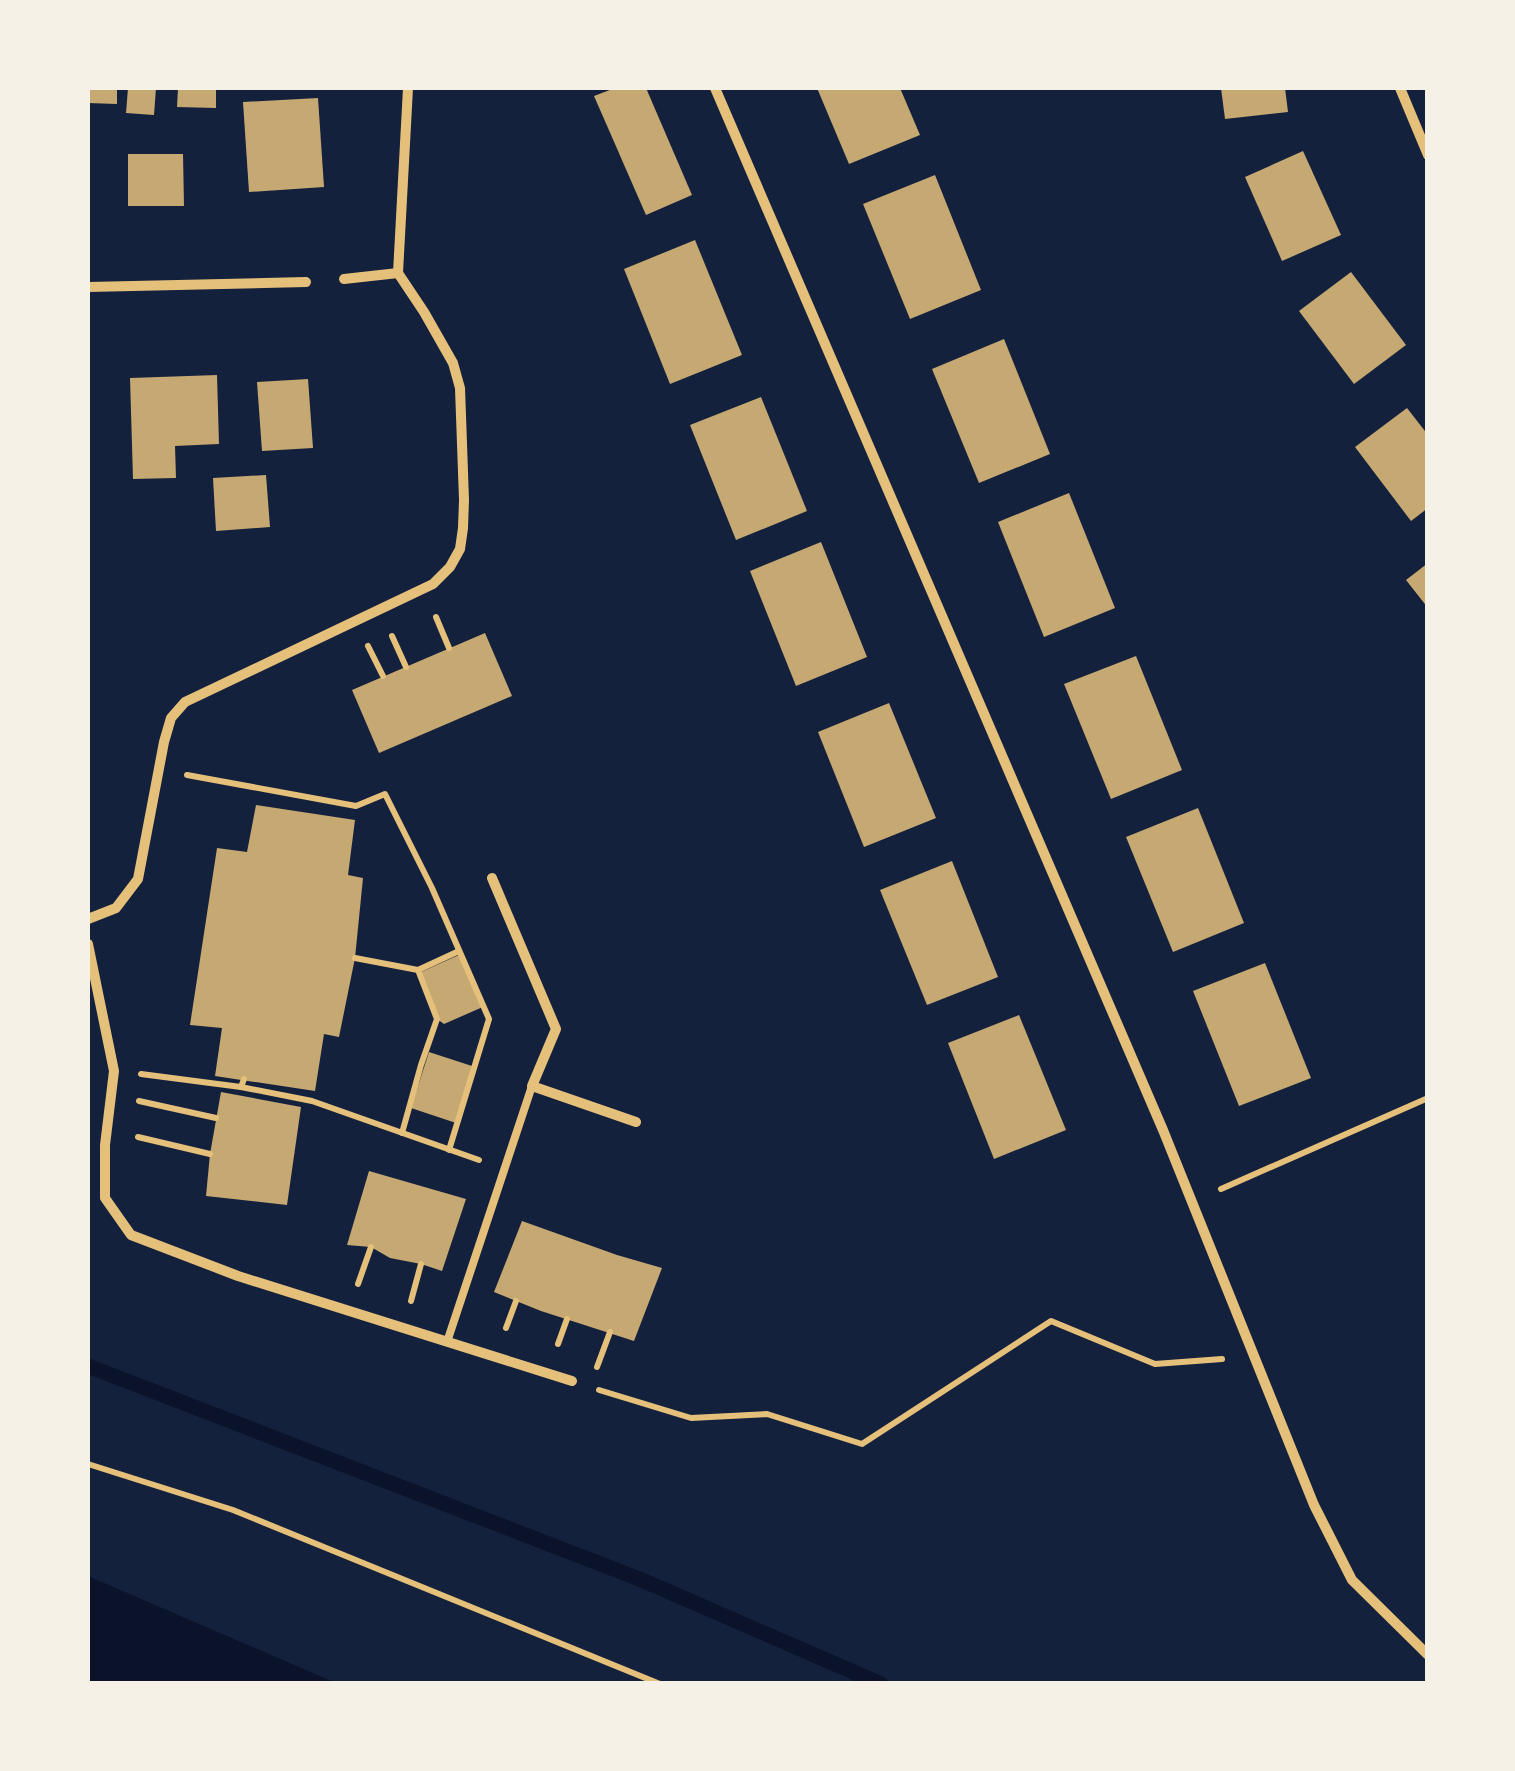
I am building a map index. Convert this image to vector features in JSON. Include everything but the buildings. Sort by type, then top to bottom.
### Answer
[{"type":"street","points":[[88,919],[116,908],[138,879],[171,718],[186,702],[432,584],[450,567],[460,550],[464,500],[460,388],[452,363],[398,273],[408,88]]},
{"type":"street","points":[[716,88],[1192,1202],[1314,1505],[1352,1580],[1428,1655]]},
{"type":"street","points":[[1400,88],[1428,155]]},
{"type":"street","points":[[344,279],[398,273]]},
{"type":"street","points":[[88,287],[306,282]]},
{"type":"street","points":[[492,878],[556,1029],[532,1086],[636,1122]]},
{"type":"street","points":[[88,944],[114,1070],[105,1198],[131,1236],[238,1276],[572,1381]]},
{"type":"lane","points":[[447,1342],[532,1086]]},
{"type":"path","points":[[159,770],[356,806],[385,794],[432,888],[489,1019],[450,1150]]},
{"type":"path","points":[[354,958],[418,970],[459,951]]},
{"type":"path","points":[[402,1133],[437,1019],[418,970]]},
{"type":"path","points":[[114,1070],[242,1083],[268,1095],[312,1101],[504,1168]]},
{"type":"path","points":[[113,1095],[216,1118]]},
{"type":"path","points":[[1192,1202],[1428,1098]]},
{"type":"path","points":[[108,1130],[210,1154]]},
{"type":"path","points":[[572,1381],[691,1418],[767,1414],[862,1444],[1052,1321],[1156,1364],[1253,1356]]},
{"type":"path","points":[[590,1387],[610,1332]]},
{"type":"path","points":[[88,1464],[233,1510],[660,1684]]},
{"type":"water","points":[[88,1576],[336,1683],[88,1683]]},
{"type":"waterway","points":[[88,1366],[642,1580],[881,1684]]}]
